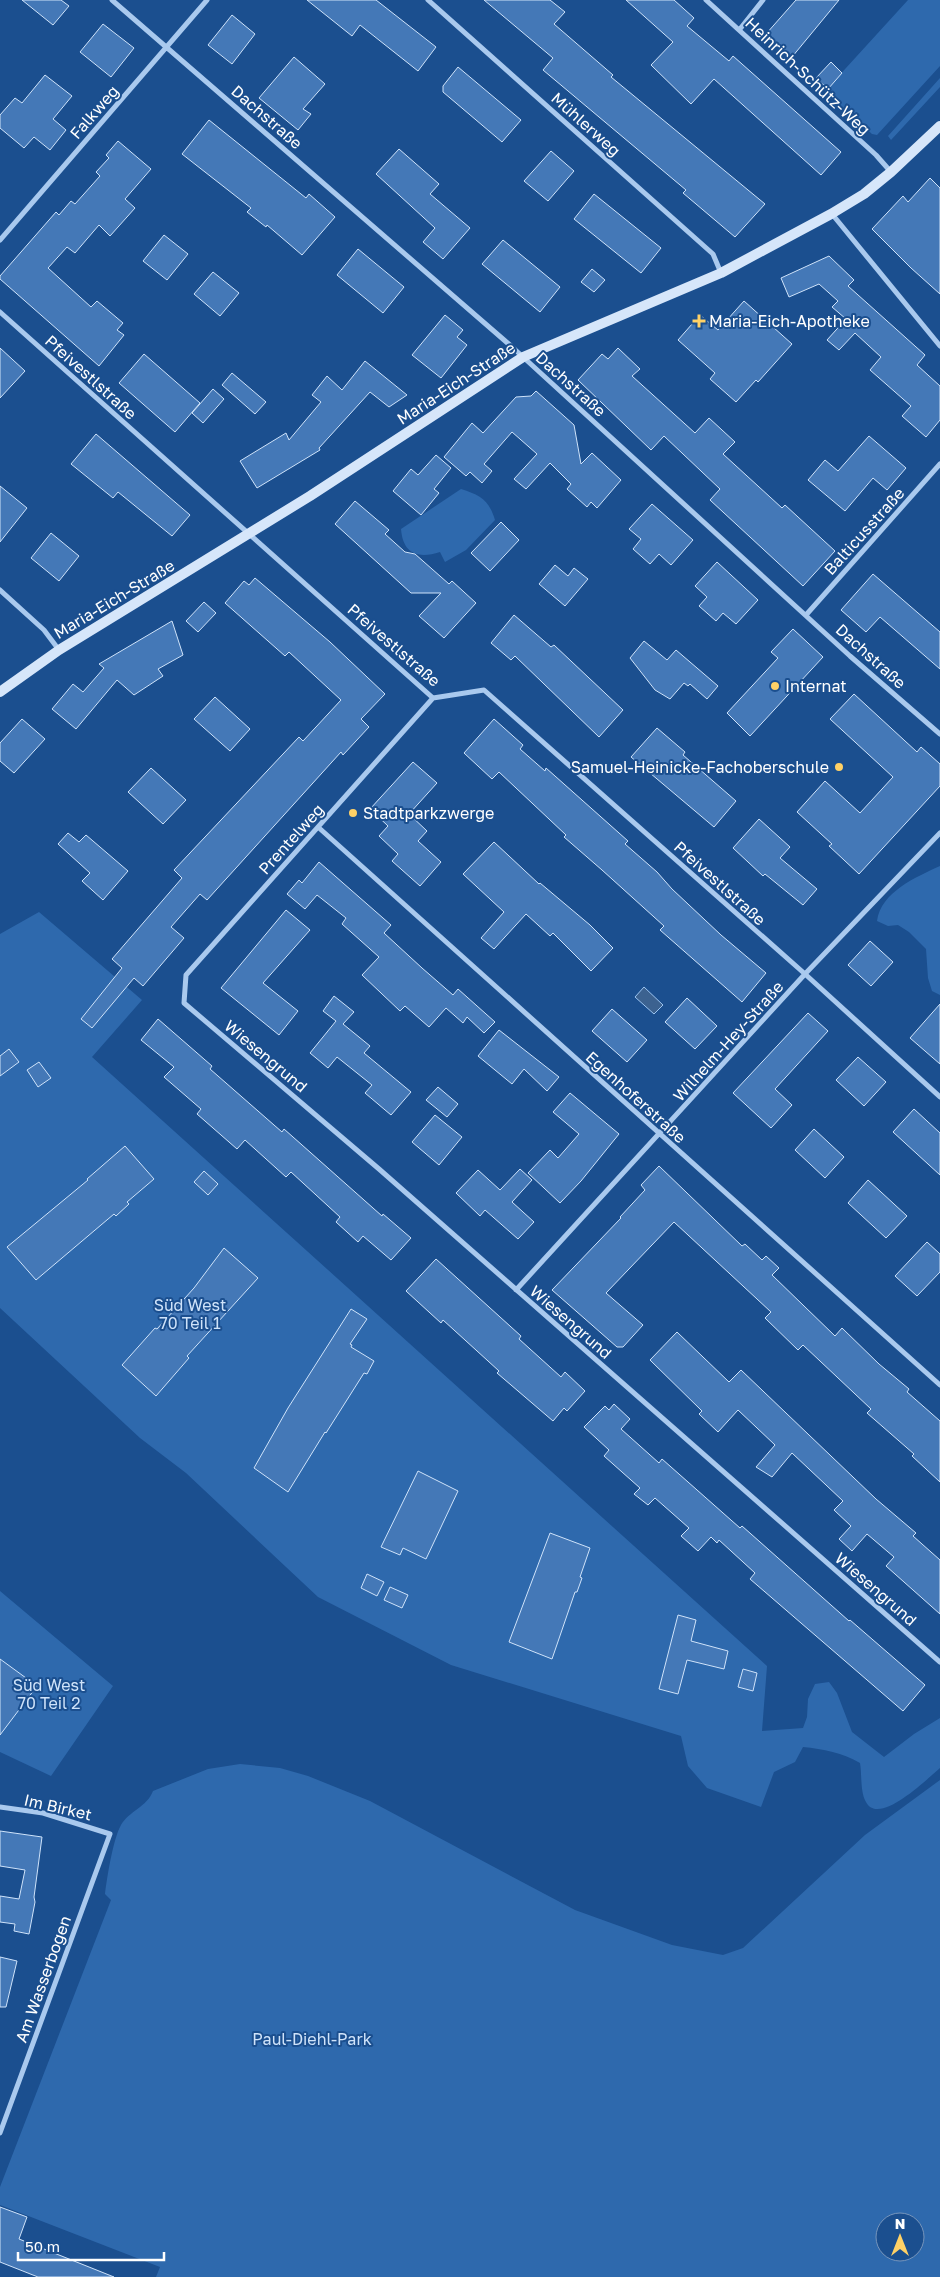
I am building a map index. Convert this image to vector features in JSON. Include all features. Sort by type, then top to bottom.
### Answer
[{"type":"street","name":"Dachstraße","points":[[112,0],[522,356],[806,615],[940,734]]},
{"type":"street","name":"Falkweg","points":[[0,240],[207,0]]},
{"type":"street","name":"Mühlerweg","points":[[428,0],[713,254],[721,273]]},
{"type":"street","name":"Heinrich-Schütz-Weg","points":[[706,0],[876,155],[891,172]]},
{"type":"street","points":[[740,30],[763,0]]},
{"type":"street","name":"Maria-Eich-Straße","points":[[0,692],[59,650],[249,534],[522,356],[721,273],[831,214],[864,194],[891,172],[940,126]]},
{"type":"street","points":[[831,214],[940,346]]},
{"type":"street","name":"Pfeivestlstraße","points":[[0,312],[432,698],[484,690],[805,974],[940,1097]]},
{"type":"street","name":"Balticusstraße","points":[[806,615],[940,464]]},
{"type":"street","points":[[0,590],[44,630],[59,650]]},
{"type":"street","name":"Prentelweg","points":[[184,1003],[186,975],[432,698]]},
{"type":"street","name":"Egenhoferstraße","points":[[318,827],[940,1384]]},
{"type":"street","name":"Wilhelm-Hey-Straße","points":[[516,1290],[805,974],[940,833]]},
{"type":"street","name":"Wiesengrund","points":[[184,1003],[379,1169],[940,1662]]},
{"type":"street","name":"Im Birket","points":[[0,1807],[43,1813],[110,1834]]},
{"type":"street","name":"Am Wasserbogen","points":[[0,2133],[110,1834]]},
{"type":"green space","points":[[908,0],[940,0],[940,66],[877,135],[872,134],[825,91]]},
{"type":"green space","points":[[940,78],[940,87],[891,140],[888,136]]},
{"type":"green space","points":[[461,489],[483,499],[493,513],[495,520],[466,550],[445,562],[440,552],[425,555],[408,549],[402,537],[401,529]]},
{"type":"green space","points":[[940,866],[940,995],[932,991],[928,978],[926,949],[909,932],[898,925],[888,926],[877,921],[885,902],[892,894],[921,875]]},
{"type":"green space","name":"Süd West 70 Teil 1","points":[[39,912],[142,1000],[92,1057],[767,1666],[762,1731],[803,1728],[807,1717],[808,1699],[815,1684],[829,1682],[837,1693],[852,1732],[884,1757],[914,1734],[940,1718],[940,1768],[915,1790],[892,1805],[881,1809],[872,1808],[864,1798],[860,1763],[833,1752],[803,1747],[795,1762],[774,1772],[761,1807],[707,1788],[688,1766],[681,1736],[451,1665],[318,1597],[186,1473],[140,1438],[0,1308],[0,934]]},
{"type":"green space","name":"Süd West 70 Teil 2","points":[[0,1591],[113,1686],[51,1776],[0,1752]]},
{"type":"green space","name":"Paul-Diehl-Park","points":[[240,1764],[280,1768],[308,1776],[370,1801],[575,1910],[672,1945],[723,1955],[743,1948],[865,1835],[940,1780],[940,2277],[156,2277],[160,2267],[0,2205],[0,2187],[111,1900],[105,1894],[118,1831],[124,1820],[147,1801],[153,1791],[208,1769]]},
{"type":"shaded area","points":[[644,987],[663,1005],[654,1014],[635,997]]},
{"type":"building","points":[[22,0],[61,0],[69,6],[53,25]]},
{"type":"building","points":[[307,0],[376,0],[436,47],[418,71],[360,25],[352,36]]},
{"type":"building","points":[[484,0],[550,0],[565,12],[554,24],[613,75],[611,77],[765,204],[735,237],[683,193],[686,190],[543,70],[553,58]]},
{"type":"building","points":[[626,0],[674,0],[694,18],[687,26],[729,61],[733,56],[841,152],[821,175],[714,79],[691,104],[651,65],[673,42]]},
{"type":"building","points":[[796,0],[839,0],[792,57],[766,34]]},
{"type":"building","points":[[232,15],[255,34],[232,64],[208,45]]},
{"type":"building","points":[[103,24],[134,48],[111,77],[80,52]]},
{"type":"building","points":[[294,57],[325,84],[303,109],[311,114],[298,130],[259,98]]},
{"type":"building","points":[[831,62],[842,73],[828,89],[816,78]]},
{"type":"building","points":[[458,67],[521,120],[502,142],[443,92],[443,86]]},
{"type":"building","points":[[45,75],[72,96],[53,119],[66,130],[50,150],[34,137],[24,148],[0,128],[0,115],[15,98],[22,103]]},
{"type":"building","points":[[209,120],[306,198],[309,194],[335,217],[302,255],[267,225],[266,227],[247,212],[251,208],[182,154]]},
{"type":"building","points":[[118,141],[151,169],[125,199],[135,208],[110,236],[99,225],[75,253],[67,247],[48,268],[91,307],[97,301],[123,323],[117,330],[124,335],[99,366],[0,279],[0,276],[56,212],[59,215],[71,201],[75,204],[100,176],[96,172],[109,158],[106,155]]},
{"type":"building","points":[[399,149],[439,184],[430,194],[470,228],[443,259],[423,242],[435,228],[376,174]]},
{"type":"building","points":[[551,151],[574,171],[548,201],[524,181]]},
{"type":"building","points":[[930,178],[940,188],[940,294],[872,229],[903,196],[908,202]]},
{"type":"building","points":[[594,194],[661,248],[641,273],[574,219]]},
{"type":"building","points":[[164,235],[188,254],[167,280],[143,261]]},
{"type":"building","points":[[503,240],[560,287],[540,312],[482,264]]},
{"type":"building","points":[[358,249],[404,287],[383,313],[337,275]]},
{"type":"building","points":[[829,256],[854,280],[848,286],[925,355],[917,365],[940,386],[940,420],[926,437],[902,416],[911,406],[870,370],[881,357],[855,333],[839,350],[827,340],[846,319],[832,307],[838,301],[819,284],[789,297],[781,278]]},
{"type":"building","points":[[592,269],[605,280],[594,292],[581,282]]},
{"type":"building","points":[[213,272],[239,293],[220,316],[194,294]]},
{"type":"building","points":[[744,301],[792,344],[758,382],[756,380],[736,402],[710,379],[715,373],[678,340],[700,315],[718,330]]},
{"type":"building","points":[[445,315],[463,330],[457,337],[467,345],[441,378],[412,355]]},
{"type":"building","points":[[0,348],[25,371],[0,398]]},
{"type":"building","points":[[618,348],[640,369],[632,376],[695,433],[709,418],[735,442],[723,454],[782,508],[785,505],[835,551],[803,586],[710,500],[720,489],[664,436],[651,450],[578,380],[602,354],[608,359]]},
{"type":"building","points":[[144,354],[200,403],[175,432],[119,383]]},
{"type":"building","points":[[365,361],[407,395],[389,407],[370,392],[319,448],[320,450],[257,488],[240,461],[286,433],[289,440],[321,402],[312,395],[327,376],[342,390]]},
{"type":"building","points":[[232,373],[266,402],[255,414],[222,385]]},
{"type":"building","points":[[213,389],[224,399],[203,423],[192,413]]},
{"type":"building","points":[[536,391],[574,425],[581,464],[592,453],[621,480],[597,508],[591,502],[587,507],[567,489],[571,484],[550,463],[526,489],[514,479],[537,454],[512,432],[484,464],[492,471],[482,483],[470,472],[466,476],[444,457],[472,423],[483,433],[516,397],[531,396]]},
{"type":"building","points":[[96,434],[190,515],[172,536],[118,492],[113,498],[71,464]]},
{"type":"building","points":[[869,436],[906,468],[887,490],[873,478],[845,511],[808,480],[825,460],[838,471]]},
{"type":"building","points":[[436,455],[451,468],[434,489],[439,493],[421,515],[393,491],[411,469],[418,475]]},
{"type":"building","points":[[0,486],[27,508],[0,542]]},
{"type":"building","points":[[355,501],[389,530],[385,534],[405,552],[415,554],[449,584],[452,581],[476,603],[444,638],[419,616],[441,593],[411,593],[335,524]]},
{"type":"building","points":[[652,504],[693,540],[671,565],[659,554],[650,564],[633,549],[641,539],[629,529]]},
{"type":"building","points":[[501,522],[519,540],[490,571],[471,553]]},
{"type":"building","points":[[51,533],[79,556],[59,581],[31,558]]},
{"type":"building","points":[[717,562],[758,600],[736,624],[723,613],[716,621],[699,606],[707,597],[695,586]]},
{"type":"building","points":[[555,565],[568,576],[574,568],[588,579],[565,606],[539,584]]},
{"type":"building","points":[[873,574],[940,632],[940,669],[880,617],[866,632],[841,610]]},
{"type":"building","points":[[255,578],[330,642],[385,694],[361,719],[369,727],[343,755],[341,752],[207,900],[200,894],[171,927],[184,938],[143,986],[134,978],[92,1028],[81,1019],[122,968],[112,959],[182,878],[174,870],[299,737],[303,741],[341,700],[289,652],[285,656],[225,603],[244,581],[249,585]]},
{"type":"building","points":[[204,602],[216,613],[198,632],[186,621]]},
{"type":"building","points":[[514,615],[551,647],[554,645],[623,710],[599,737],[515,656],[511,660],[491,643]]},
{"type":"building","points":[[172,621],[183,655],[158,669],[163,676],[134,695],[117,680],[76,729],[52,709],[73,684],[83,692],[104,668],[99,664]]},
{"type":"building","name":"Internat","points":[[793,629],[823,657],[750,736],[727,713],[778,658],[771,652]]},
{"type":"building","points":[[644,641],[667,660],[676,650],[718,686],[707,699],[690,684],[688,686],[684,683],[670,699],[655,690],[630,658]]},
{"type":"building","points":[[854,694],[917,752],[921,747],[940,764],[940,786],[859,874],[829,846],[832,844],[797,812],[825,781],[860,813],[893,777],[830,719]]},
{"type":"building","points":[[215,697],[250,729],[230,751],[194,719]]},
{"type":"building","points":[[22,719],[45,739],[14,773],[0,761],[0,743]]},
{"type":"building","points":[[494,719],[523,745],[520,749],[545,771],[546,768],[628,841],[625,844],[657,872],[672,889],[721,935],[766,973],[742,1002],[660,930],[664,926],[564,837],[566,835],[499,772],[492,779],[464,753]]},
{"type":"building","points":[[657,728],[685,752],[683,755],[736,801],[714,827],[631,757]]},
{"type":"building","points":[[413,762],[437,783],[409,814],[427,831],[418,841],[441,862],[420,886],[392,861],[398,854],[379,836],[388,826],[370,809]]},
{"type":"building","points":[[151,768],[186,800],[163,824],[128,792]]},
{"type":"building","points":[[759,819],[790,847],[780,858],[817,889],[803,905],[765,874],[763,876],[733,848]]},
{"type":"building","points":[[68,833],[79,842],[86,835],[128,871],[103,900],[82,881],[90,873],[58,844]]},
{"type":"building","points":[[494,842],[539,884],[590,925],[613,948],[591,971],[553,933],[550,936],[526,914],[494,949],[481,938],[504,912],[463,874]]},
{"type":"building","points":[[319,862],[391,925],[384,933],[422,968],[453,995],[458,989],[495,1022],[484,1033],[467,1017],[463,1023],[446,1008],[429,1027],[405,1006],[400,1011],[362,975],[379,957],[342,924],[346,918],[317,895],[305,909],[287,894],[299,880],[302,883]]},
{"type":"building","points":[[286,910],[310,930],[263,983],[298,1011],[279,1035],[221,988]]},
{"type":"building","points":[[870,941],[893,962],[871,986],[848,965]]},
{"type":"building","points":[[334,996],[354,1012],[343,1024],[370,1046],[364,1053],[411,1092],[391,1115],[365,1093],[372,1085],[337,1057],[328,1068],[310,1053],[336,1021],[323,1011]]},
{"type":"building","points":[[687,998],[717,1026],[695,1049],[665,1022]]},
{"type":"building","points":[[940,1004],[940,1064],[910,1038]]},
{"type":"building","points":[[612,1009],[647,1040],[627,1062],[592,1031]]},
{"type":"building","points":[[808,1013],[828,1031],[775,1089],[792,1105],[771,1128],[733,1093]]},
{"type":"building","points":[[158,1019],[212,1066],[210,1069],[282,1132],[284,1129],[382,1216],[383,1214],[411,1238],[391,1260],[363,1236],[358,1242],[336,1222],[340,1217],[291,1172],[286,1177],[245,1140],[237,1149],[197,1114],[201,1109],[164,1077],[174,1067],[141,1040]]},
{"type":"building","points":[[499,1030],[559,1077],[547,1091],[524,1069],[512,1084],[478,1056]]},
{"type":"building","points":[[9,1049],[19,1062],[0,1076],[0,1056]]},
{"type":"building","points":[[858,1057],[886,1082],[864,1106],[836,1080]]},
{"type":"building","points":[[39,1062],[51,1078],[38,1087],[27,1070]]},
{"type":"building","points":[[438,1087],[458,1104],[447,1117],[426,1100]]},
{"type":"building","points":[[570,1093],[619,1134],[581,1181],[560,1203],[528,1173],[550,1150],[558,1158],[579,1134],[553,1112]]},
{"type":"building","points":[[914,1109],[940,1133],[940,1175],[893,1132]]},
{"type":"building","points":[[435,1115],[462,1137],[439,1165],[412,1142]]},
{"type":"building","points":[[814,1129],[844,1157],[825,1178],[795,1150]]},
{"type":"building","points":[[125,1146],[154,1179],[127,1202],[129,1204],[116,1216],[114,1214],[36,1280],[7,1247],[88,1180]]},
{"type":"building","points":[[659,1166],[742,1246],[745,1244],[762,1260],[766,1256],[779,1268],[772,1275],[835,1336],[842,1328],[879,1364],[909,1389],[907,1392],[940,1421],[940,1482],[912,1456],[914,1454],[867,1413],[871,1409],[803,1345],[798,1350],[765,1318],[771,1312],[674,1222],[606,1293],[643,1325],[623,1347],[617,1347],[552,1290],[621,1218],[645,1190],[641,1185]]},
{"type":"building","points":[[520,1169],[532,1180],[512,1202],[534,1222],[518,1239],[485,1210],[480,1216],[456,1193],[478,1170],[500,1190]]},
{"type":"building","points":[[204,1171],[218,1184],[208,1195],[194,1182]]},
{"type":"building","points":[[868,1180],[907,1216],[886,1238],[848,1203]]},
{"type":"building","points":[[927,1242],[940,1254],[940,1272],[917,1296],[895,1276]]},
{"type":"building","points":[[224,1248],[258,1278],[187,1356],[189,1358],[156,1396],[122,1365],[194,1288]]},
{"type":"building","points":[[436,1259],[521,1336],[519,1339],[561,1377],[565,1372],[585,1391],[567,1411],[564,1408],[553,1421],[497,1373],[499,1371],[443,1320],[441,1323],[406,1291]]},
{"type":"building","points":[[351,1309],[367,1319],[350,1344],[352,1345],[351,1347],[374,1361],[367,1374],[364,1373],[325,1432],[288,1492],[254,1468],[288,1408]]},
{"type":"building","points":[[677,1332],[729,1382],[741,1370],[876,1499],[916,1533],[913,1536],[940,1560],[940,1614],[886,1566],[894,1557],[867,1534],[852,1551],[839,1539],[851,1526],[834,1510],[843,1501],[792,1453],[772,1477],[756,1467],[775,1445],[738,1410],[718,1432],[699,1414],[702,1411],[650,1360]]},
{"type":"building","points":[[614,1404],[630,1419],[621,1429],[659,1463],[662,1459],[740,1528],[742,1526],[849,1621],[925,1685],[903,1711],[750,1579],[755,1573],[719,1540],[717,1543],[711,1537],[698,1551],[681,1536],[689,1528],[655,1498],[648,1505],[634,1494],[640,1488],[604,1456],[609,1450],[584,1427],[605,1406],[609,1410]]},
{"type":"building","points":[[418,1471],[458,1491],[426,1559],[403,1548],[400,1555],[381,1547]]},
{"type":"building","points":[[550,1533],[590,1548],[580,1577],[582,1578],[577,1592],[575,1592],[552,1659],[509,1642]]},
{"type":"building","points":[[367,1574],[384,1582],[377,1596],[361,1588]]},
{"type":"building","points":[[390,1587],[408,1595],[402,1608],[384,1600]]},
{"type":"building","points":[[678,1615],[696,1620],[691,1641],[728,1651],[724,1669],[687,1660],[678,1694],[659,1689]]},
{"type":"building","points":[[0,1659],[37,1686],[0,1735]]},
{"type":"building","points":[[743,1669],[757,1673],[753,1691],[738,1687]]},
{"type":"building","points":[[0,1831],[42,1837],[34,1897],[35,1902],[29,1934],[14,1931],[15,1924],[0,1922],[0,1896],[19,1899],[25,1870],[0,1866]]},
{"type":"building","points":[[0,1957],[17,1961],[6,2007],[0,2007]]},
{"type":"building","points":[[0,2207],[27,2217],[19,2239],[114,2277],[38,2277],[0,2262]]},
{"type":"place","name":"Maria-Eich-Apotheke","points":[[699,321]]},
{"type":"place","name":"Internat","points":[[775,686]]},
{"type":"place","name":"Samuel-Heinicke-Fachoberschule","points":[[839,767]]},
{"type":"place","name":"Stadtparkzwerge","points":[[353,813]]}]
